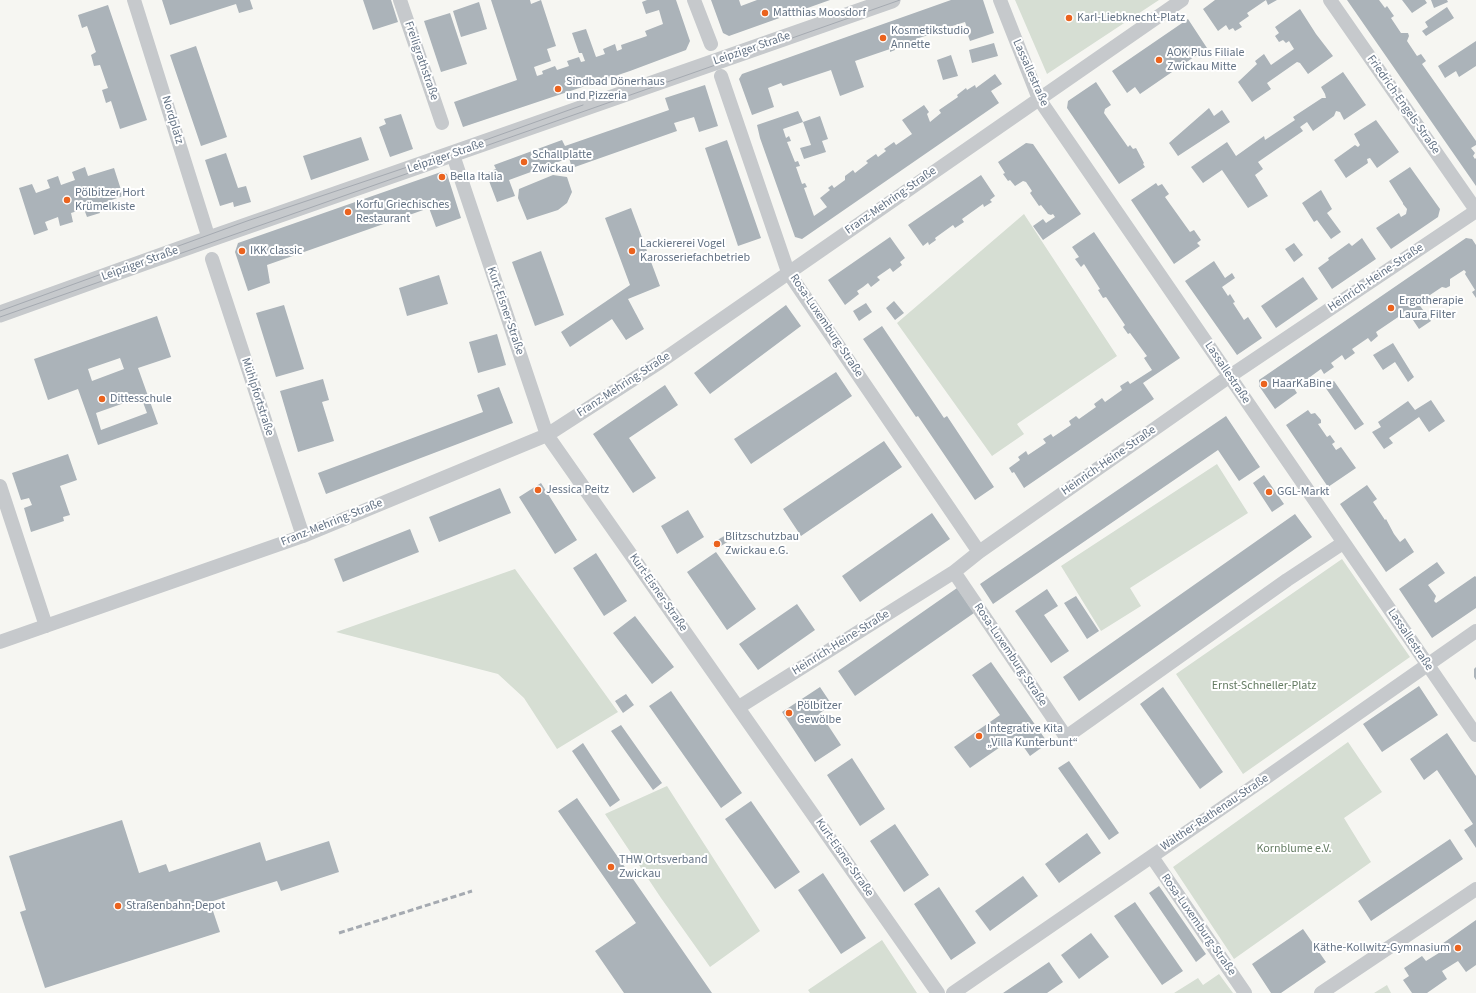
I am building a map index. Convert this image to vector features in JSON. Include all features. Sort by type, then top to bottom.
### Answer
[{"type":"street","name":"Nordplatz","points":[[134,0],[209,239]]},
{"type":"street","name":"Freiligrathstraße","points":[[400,0],[442,123]]},
{"type":"street","points":[[694,0],[711,44]]},
{"type":"street","name":"Leipziger Straße","points":[[0,314],[209,239],[892,0]]},
{"type":"street","name":"Lassallestraße","points":[[1000,0],[1039,100],[1476,735]]},
{"type":"street","name":"Franz-Mehring-Straße","points":[[0,642],[302,536],[547,435],[660,362],[1182,0]]},
{"type":"street","name":"Friedrich-Engels-Straße","points":[[1330,0],[1476,210]]},
{"type":"street","name":"Rosa-Luxemburg-Straße","points":[[721,76],[788,272],[979,552]]},
{"type":"street","name":"Kurt-Eisner-Straße","points":[[453,154],[547,435],[938,993]]},
{"type":"street","name":"Heinrich-Heine-Straße","points":[[739,708],[954,572],[979,552],[1230,376],[1476,210]]},
{"type":"street","name":"Mühlpfortstraße","points":[[212,259],[302,536]]},
{"type":"street","points":[[0,486],[46,626]]},
{"type":"street","name":"Rosa-Luxemburg-Straße","points":[[954,572],[1066,737],[1343,542]]},
{"type":"street","name":"Walther-Rathenau-Straße","points":[[952,993],[1152,857],[1476,631]]},
{"type":"street","name":"Rosa-Luxemburg-Straße","points":[[1152,857],[1245,993]]},
{"type":"street","points":[[1320,993],[1476,889]]},
{"type":"green space","points":[[1015,0],[1159,0],[1047,74]]},
{"type":"green space","points":[[1024,214],[1117,356],[1017,424],[1024,434],[992,456],[897,323]]},
{"type":"green space","points":[[1217,464],[1248,513],[1130,588],[1141,606],[1101,631],[1061,566]]},
{"type":"green space","name":"Ernst-Schneller-Platz","points":[[1342,559],[1410,657],[1243,774],[1176,674]]},
{"type":"green space","points":[[515,569],[618,712],[557,749],[524,698],[498,674],[336,632]]},
{"type":"green space","name":"Kornblume e.V.","points":[[1348,742],[1382,792],[1344,818],[1371,862],[1234,959],[1173,867]]},
{"type":"green space","points":[[667,786],[760,931],[710,967],[661,898],[605,814]]},
{"type":"green space","points":[[882,940],[917,993],[810,993],[808,990]]},
{"type":"green space","points":[[1219,974],[1233,993],[1174,993],[1198,978],[1203,985]]},
{"type":"green space","points":[[1387,985],[1391,993],[1374,993]]},
{"type":"building","points":[[162,0],[250,0],[253,9],[239,13],[236,4],[170,25]]},
{"type":"building","points":[[363,0],[391,0],[398,22],[373,30]]},
{"type":"building","points":[[491,0],[530,0],[531,4],[541,0],[556,46],[547,49],[551,61],[534,67],[537,76],[543,74],[542,71],[555,66],[557,70],[569,66],[567,61],[579,57],[581,62],[585,61],[582,53],[579,53],[572,33],[586,29],[596,57],[605,54],[603,49],[615,44],[617,51],[622,49],[621,45],[647,36],[645,31],[663,24],[659,10],[646,14],[642,2],[647,0],[676,0],[690,41],[686,50],[630,71],[463,127],[454,102],[517,80]]},
{"type":"building","points":[[711,0],[739,0],[741,6],[757,0],[830,0],[729,36],[723,33]]},
{"type":"building","points":[[951,0],[983,0],[994,33],[970,41],[965,22],[949,27],[950,30],[948,33],[942,33],[941,36],[938,35],[937,32],[919,38],[920,41],[918,44],[903,44],[894,47],[895,50],[890,52],[890,49],[855,61],[864,87],[840,96],[831,70],[783,86],[781,83],[768,88],[774,107],[752,115],[739,79],[742,74]]},
{"type":"building","points":[[1215,0],[1266,0],[1247,13],[1249,16],[1239,23],[1242,27],[1235,31],[1233,28],[1229,30],[1226,25],[1218,31],[1203,9]]},
{"type":"building","points":[[1266,0],[1277,0],[1268,5]]},
{"type":"building","points":[[1347,0],[1379,0],[1385,8],[1387,6],[1394,16],[1391,18],[1401,33],[1408,33],[1409,36],[1407,41],[1417,56],[1421,54],[1426,61],[1422,64],[1476,141],[1476,145],[1471,148],[1475,153],[1473,156],[1475,159],[1476,158],[1476,186]]},
{"type":"building","points":[[1402,0],[1425,0],[1427,3],[1412,13]]},
{"type":"building","points":[[1431,0],[1447,0],[1448,2],[1434,8]]},
{"type":"building","points":[[479,2],[487,29],[461,37],[453,11]]},
{"type":"building","points":[[108,5],[147,120],[120,129],[111,101],[106,103],[102,90],[108,88],[100,65],[94,66],[91,55],[96,52],[87,26],[82,28],[78,15]]},
{"type":"building","points":[[1447,7],[1454,18],[1426,36],[1422,31],[1428,27],[1425,22]]},
{"type":"building","points":[[1300,9],[1316,34],[1333,56],[1308,74],[1300,63],[1297,62],[1267,83],[1271,89],[1252,102],[1238,82],[1257,64],[1255,61],[1264,54],[1271,65],[1294,49],[1289,41],[1286,43],[1283,40],[1279,42],[1275,36],[1279,33],[1275,27]]},
{"type":"building","points":[[450,13],[467,64],[441,72],[424,21]]},
{"type":"building","name":"AOK Plus Filiale Zwickau Mitte","points":[[1188,19],[1207,48],[1140,94],[1135,87],[1127,93],[1112,71]]},
{"type":"building","points":[[1476,41],[1476,66],[1459,77],[1456,71],[1445,78],[1438,66]]},
{"type":"building","points":[[994,43],[998,56],[972,63],[969,50]]},
{"type":"building","points":[[196,46],[227,137],[201,146],[170,55]]},
{"type":"building","points":[[951,55],[958,76],[943,80],[937,60]]},
{"type":"building","points":[[1343,72],[1366,105],[1344,120],[1340,112],[1336,111],[1334,116],[1313,131],[1307,122],[1300,127],[1303,131],[1258,162],[1263,169],[1255,175],[1268,196],[1248,208],[1222,170],[1203,183],[1191,167],[1227,142],[1236,156],[1264,136],[1265,140],[1295,120],[1293,117],[1322,98],[1326,98],[1321,87]]},
{"type":"building","points":[[995,74],[1002,84],[991,91],[999,103],[802,239],[795,237],[760,138],[757,125],[798,111],[803,122],[783,129],[786,138],[789,136],[791,141],[787,142],[795,162],[798,161],[800,166],[796,167],[802,184],[805,183],[807,187],[804,188],[814,216],[827,207],[820,198],[830,190],[828,188],[832,185],[834,188],[845,180],[845,176],[853,170],[855,173],[868,163],[866,161],[876,154],[878,157],[886,151],[884,149],[894,142],[896,145],[912,134],[902,120],[924,105],[929,112],[927,114],[930,122],[941,113],[939,110],[958,97],[957,95],[966,88],[967,90],[975,85],[976,88]]},
{"type":"building","points":[[1096,82],[1111,105],[1105,109],[1104,113],[1128,147],[1130,145],[1133,149],[1136,148],[1145,167],[1119,184],[1067,108],[1068,101]]},
{"type":"building","points":[[705,85],[718,126],[699,132],[694,117],[674,123],[677,131],[572,168],[569,158],[509,180],[515,196],[497,202],[486,173],[496,169],[494,165],[562,140],[565,146],[669,110],[665,98]]},
{"type":"building","points":[[1209,108],[1214,116],[1222,110],[1230,122],[1178,156],[1169,143]]},
{"type":"building","points":[[401,114],[413,149],[390,157],[379,127],[386,124],[384,119]]},
{"type":"building","points":[[820,116],[828,139],[822,141],[826,152],[804,159],[800,148],[811,145],[803,122]]},
{"type":"building","points":[[1376,120],[1399,152],[1377,168],[1370,158],[1367,159],[1368,163],[1346,178],[1334,160],[1355,145],[1358,147],[1360,145],[1354,134]]},
{"type":"building","points":[[361,137],[369,160],[311,180],[303,156]]},
{"type":"building","points":[[727,140],[761,238],[738,246],[705,148]]},
{"type":"building","points":[[1026,143],[1033,144],[1081,214],[1043,240],[1033,226],[1043,219],[1046,223],[1055,217],[1053,214],[1048,214],[1041,205],[1039,206],[1030,193],[1032,191],[1026,182],[1023,181],[1015,186],[1010,180],[1008,181],[998,162]]},
{"type":"building","points":[[226,153],[238,188],[246,186],[251,202],[234,207],[233,202],[220,206],[205,160]]},
{"type":"building","name":"Pölbitzer Hort Krümelkiste","points":[[85,167],[88,176],[114,168],[123,196],[97,205],[100,213],[87,217],[84,209],[71,213],[73,222],[60,226],[58,217],[45,222],[48,230],[34,235],[19,188],[32,184],[36,193],[50,188],[47,180],[58,176],[61,185],[75,180],[72,172]]},
{"type":"building","points":[[1410,167],[1440,209],[1438,217],[1391,249],[1376,228],[1399,213],[1401,217],[1406,214],[1407,209],[1389,181]]},
{"type":"building","points":[[441,172],[447,174],[461,218],[436,227],[429,208],[267,265],[270,283],[248,291],[235,252],[238,243]]},
{"type":"building","points":[[553,175],[567,177],[572,192],[567,203],[558,210],[527,220],[518,198],[519,189]]},
{"type":"building","points":[[981,175],[995,196],[990,200],[992,202],[984,207],[983,204],[962,219],[964,222],[955,228],[953,225],[935,238],[936,240],[929,245],[928,242],[923,246],[908,225]]},
{"type":"building","points":[[1156,183],[1158,186],[1162,184],[1169,194],[1165,197],[1190,232],[1194,230],[1201,240],[1197,243],[1200,246],[1174,264],[1131,200]]},
{"type":"building","points":[[1321,190],[1332,209],[1327,213],[1341,232],[1331,239],[1317,220],[1314,222],[1302,203]]},
{"type":"building","points":[[631,208],[660,286],[628,299],[644,329],[626,340],[612,319],[570,347],[561,332],[630,285],[605,218]]},
{"type":"building","points":[[1094,232],[1180,358],[1143,383],[1154,399],[1024,488],[1014,472],[1012,473],[1009,468],[1020,460],[1018,457],[1026,451],[1028,455],[1046,443],[1043,439],[1051,434],[1053,437],[1071,425],[1069,421],[1076,416],[1079,419],[1096,407],[1094,404],[1102,398],[1105,402],[1122,390],[1120,386],[1128,381],[1130,384],[1152,370],[1144,358],[1147,356],[1130,333],[1128,334],[1123,327],[1125,325],[1106,297],[1103,298],[1098,290],[1100,289],[1084,264],[1081,267],[1075,259],[1079,257],[1072,247]]},
{"type":"building","points":[[890,237],[905,258],[900,262],[902,265],[893,272],[890,268],[877,277],[880,280],[871,287],[868,283],[857,291],[859,294],[845,305],[828,280]]},
{"type":"building","points":[[1362,238],[1376,259],[1332,289],[1318,268],[1329,260],[1328,258],[1349,243],[1352,246]]},
{"type":"building","points":[[1466,238],[1472,239],[1476,245],[1476,298],[1472,292],[1475,290],[1464,270],[1450,279],[1450,286],[1446,288],[1442,287],[1418,303],[1431,321],[1419,329],[1407,311],[1376,332],[1378,336],[1371,342],[1368,338],[1352,349],[1355,353],[1345,360],[1342,355],[1331,363],[1334,367],[1324,374],[1321,369],[1295,388],[1290,382],[1297,393],[1275,409],[1259,386],[1259,380]]},
{"type":"building","points":[[1294,243],[1303,255],[1294,262],[1285,249]]},
{"type":"building","points":[[541,251],[564,315],[535,326],[512,262]]},
{"type":"building","points":[[1214,261],[1225,278],[1232,273],[1235,278],[1222,287],[1228,296],[1230,294],[1235,302],[1233,303],[1244,320],[1248,317],[1262,338],[1237,355],[1185,281]]},
{"type":"building","points":[[439,275],[448,304],[407,316],[399,288]]},
{"type":"building","points":[[1303,277],[1318,299],[1276,328],[1261,306]]},
{"type":"building","points":[[894,301],[904,313],[895,320],[886,308]]},
{"type":"building","points":[[866,303],[872,312],[859,321],[853,311]]},
{"type":"building","points":[[284,305],[304,369],[276,377],[256,313]]},
{"type":"building","points":[[786,305],[801,326],[710,394],[694,373]]},
{"type":"building","points":[[157,316],[171,357],[138,368],[158,424],[98,445],[78,389],[48,400],[34,359]],"holes":[[[120,358],[124,369],[92,381],[88,369]],[[141,397],[147,413],[101,430],[96,413]]]},
{"type":"building","points":[[882,326],[944,418],[947,416],[994,487],[975,500],[863,339]]},
{"type":"building","points":[[497,334],[506,365],[478,373],[469,342]]},
{"type":"building","points":[[1393,343],[1414,377],[1408,382],[1395,362],[1383,370],[1373,355]]},
{"type":"building","points":[[836,372],[852,396],[751,464],[734,439]]},
{"type":"building","points":[[323,379],[329,400],[322,402],[334,441],[298,452],[280,391]]},
{"type":"building","points":[[1334,381],[1364,424],[1355,430],[1325,387]]},
{"type":"building","points":[[665,385],[678,405],[629,438],[656,478],[633,493],[593,434]]},
{"type":"building","points":[[499,387],[513,423],[326,494],[318,473],[483,412],[477,395]]},
{"type":"building","points":[[1431,400],[1445,421],[1429,432],[1419,417],[1389,438],[1393,443],[1384,449],[1372,432],[1381,427],[1378,422],[1408,401],[1415,410]]},
{"type":"building","points":[[1308,410],[1311,414],[1315,413],[1321,420],[1321,423],[1318,424],[1327,437],[1330,435],[1335,442],[1332,444],[1336,450],[1341,447],[1356,468],[1328,487],[1286,425]]},
{"type":"building","points":[[1226,416],[1260,467],[1239,481],[1218,450],[993,604],[980,584]]},
{"type":"building","points":[[884,441],[902,467],[801,536],[783,509]]},
{"type":"building","points":[[68,454],[77,480],[60,486],[70,515],[63,517],[64,521],[31,532],[24,508],[32,505],[29,498],[21,500],[12,473]]},
{"type":"building","points":[[1264,475],[1284,504],[1272,512],[1253,483]]},
{"type":"building","points":[[541,483],[577,540],[555,554],[519,497]]},
{"type":"building","points":[[1367,485],[1377,499],[1373,502],[1385,520],[1386,519],[1394,534],[1400,542],[1405,538],[1414,552],[1386,572],[1340,504]]},
{"type":"building","points":[[500,488],[511,513],[439,542],[429,517]]},
{"type":"building","points":[[688,510],[704,537],[677,554],[661,526]]},
{"type":"building","points":[[932,513],[950,539],[860,602],[842,576]]},
{"type":"building","points":[[1295,514],[1312,537],[1079,701],[1063,677]]},
{"type":"building","points":[[410,529],[419,552],[343,582],[334,559]]},
{"type":"building","points":[[726,535],[729,541],[716,549],[712,543]]},
{"type":"building","points":[[716,552],[756,609],[727,630],[687,572]]},
{"type":"building","points":[[596,553],[627,601],[604,616],[573,568]]},
{"type":"building","points":[[1437,562],[1445,573],[1428,585],[1436,596],[1434,601],[1436,603],[1475,576],[1476,608],[1432,638],[1399,589]]},
{"type":"building","points":[[957,588],[974,613],[855,696],[838,671]]},
{"type":"building","points":[[1047,589],[1058,606],[1044,615],[1069,651],[1051,663],[1015,611]]},
{"type":"building","points":[[1076,596],[1099,631],[1087,639],[1064,603]]},
{"type":"building","points":[[797,604],[815,630],[758,670],[739,644]]},
{"type":"building","points":[[635,616],[674,667],[652,684],[613,633]]},
{"type":"building","points":[[991,662],[1048,743],[1030,756],[1016,736],[970,768],[954,747],[1000,715],[972,675]]},
{"type":"building","points":[[1476,667],[1476,680],[1474,677],[1474,669]]},
{"type":"building","points":[[1419,686],[1438,715],[1382,752],[1363,724]]},
{"type":"building","points":[[820,687],[832,705],[820,713],[841,745],[815,762],[782,712]]},
{"type":"building","points":[[1163,687],[1223,772],[1200,789],[1140,704]]},
{"type":"building","points":[[671,691],[742,793],[721,808],[649,706]]},
{"type":"building","points":[[626,694],[634,705],[623,713],[615,701]]},
{"type":"building","points":[[621,725],[662,783],[653,790],[611,731]]},
{"type":"building","points":[[1447,733],[1476,776],[1476,848],[1464,830],[1473,824],[1437,770],[1424,780],[1410,759]]},
{"type":"building","points":[[583,743],[620,800],[610,807],[572,751]]},
{"type":"building","points":[[852,758],[885,809],[860,826],[827,775]]},
{"type":"building","points":[[1069,761],[1119,833],[1109,840],[1058,768]]},
{"type":"building","name":"THW Ortsverband Zwickau","points":[[577,798],[712,993],[624,993],[595,951],[636,923],[558,811]]},
{"type":"building","points":[[751,801],[800,872],[775,889],[725,819]]},
{"type":"building","name":"Straßenbahn-Depot","points":[[122,820],[139,873],[166,864],[169,872],[260,842],[266,861],[329,841],[339,872],[281,891],[277,881],[210,902],[220,932],[45,988],[20,912],[26,910],[9,856]]},
{"type":"building","points":[[895,824],[929,875],[904,892],[870,841]]},
{"type":"building","points":[[1087,833],[1101,853],[1059,883],[1045,864]]},
{"type":"building","points":[[1450,839],[1463,859],[1371,921],[1358,901]]},
{"type":"building","points":[[823,873],[866,938],[841,954],[798,890]]},
{"type":"building","points":[[1023,876],[1038,896],[990,931],[975,911]]},
{"type":"building","points":[[1159,886],[1206,954],[1196,962],[1149,893]]},
{"type":"building","points":[[939,887],[976,943],[951,960],[914,904]]},
{"type":"building","points":[[1135,902],[1183,971],[1162,985],[1114,916]]},
{"type":"building","points":[[1476,920],[1476,965],[1466,972],[1458,961],[1442,971],[1447,979],[1427,993],[1412,993],[1403,980],[1409,976],[1404,968],[1422,956],[1426,961],[1442,951],[1439,946]]},
{"type":"building","points":[[1303,929],[1326,962],[1281,993],[1271,993],[1252,964]]},
{"type":"building","points":[[1091,933],[1109,957],[1079,979],[1061,955]]},
{"type":"building","points":[[1049,962],[1063,982],[1047,993],[1003,993]]},
{"type":"tram line","points":[[0,317],[900,0]]},
{"type":"tram line","points":[[0,311],[247,221],[452,152],[583,105]]},
{"type":"railway","points":[[339,933],[472,891]]},
{"type":"place","name":"Matthias Moosdorf","points":[[765,13]]},
{"type":"place","name":"Karl-Liebknecht-Platz","points":[[1069,18]]},
{"type":"place","name":"Kosmetikstudio Annette","points":[[883,38]]},
{"type":"place","name":"AOK Plus Filiale Zwickau Mitte","points":[[1159,60]]},
{"type":"place","name":"Sindbad Dönerhaus und Pizzeria","points":[[558,89]]},
{"type":"place","name":"Schallplatte Zwickau","points":[[524,162]]},
{"type":"place","name":"Bella Italia","points":[[442,177]]},
{"type":"place","name":"Pölbitzer Hort Krümelkiste","points":[[67,200]]},
{"type":"place","name":"Korfu Griechisches Restaurant","points":[[348,212]]},
{"type":"place","name":"IKK classic","points":[[242,251]]},
{"type":"place","name":"Lackiererei Vogel Karosseriefachbetrieb","points":[[632,251]]},
{"type":"place","name":"Ergotherapie Laura Filter","points":[[1391,308]]},
{"type":"place","name":"HaarKaBine","points":[[1264,384]]},
{"type":"place","name":"Dittesschule","points":[[102,399]]},
{"type":"place","name":"Jessica Peitz","points":[[538,490]]},
{"type":"place","name":"GGL-Markt","points":[[1269,492]]},
{"type":"place","name":"Blitzschutzbau Zwickau e.G.","points":[[717,544]]},
{"type":"place","name":"Pölbitzer Gewölbe","points":[[789,713]]},
{"type":"place","name":"Integrative Kita „Villa Kunterbunt“","points":[[979,736]]},
{"type":"place","name":"THW Ortsverband Zwickau","points":[[611,867]]},
{"type":"place","name":"Straßenbahn-Depot","points":[[118,906]]},
{"type":"place","name":"Käthe-Kollwitz-Gymnasium","points":[[1458,948]]}]
